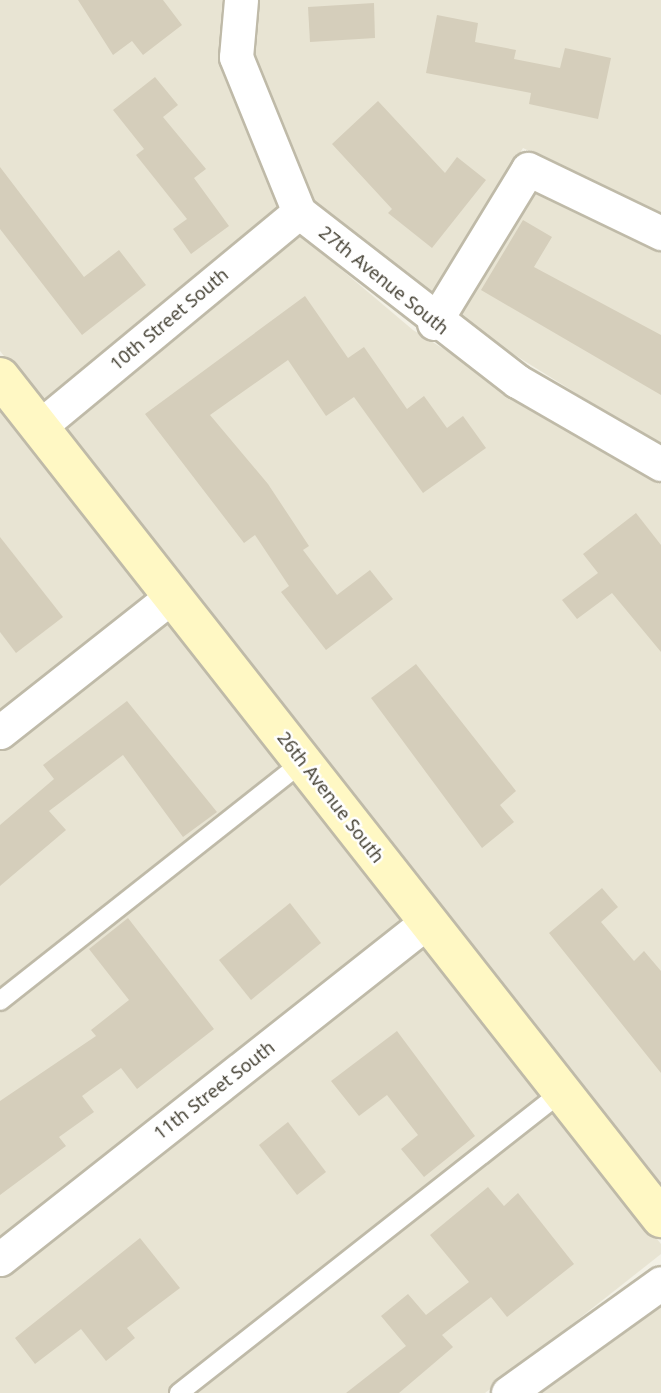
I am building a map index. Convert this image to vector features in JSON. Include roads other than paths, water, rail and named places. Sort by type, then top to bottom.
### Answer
[{"type":"street","name":"27th Avenue South","points":[[241,0],[236,57],[299,212],[434,323],[517,381],[661,464]]},
{"type":"street","points":[[434,323],[528,169],[661,233]]},
{"type":"street","name":"10th Street South","points":[[39,427],[299,212]]},
{"type":"street","name":"26th Avenue South","points":[[0,377],[661,1218]]},
{"type":"street","points":[[0,732],[172,596]]},
{"type":"street","name":"11th Street South","points":[[0,1259],[428,922]]},
{"type":"street","points":[[512,1392],[661,1283]]},
{"type":"lane","points":[[0,1001],[303,762]]},
{"type":"lane","points":[[179,1393],[562,1092]]}]
